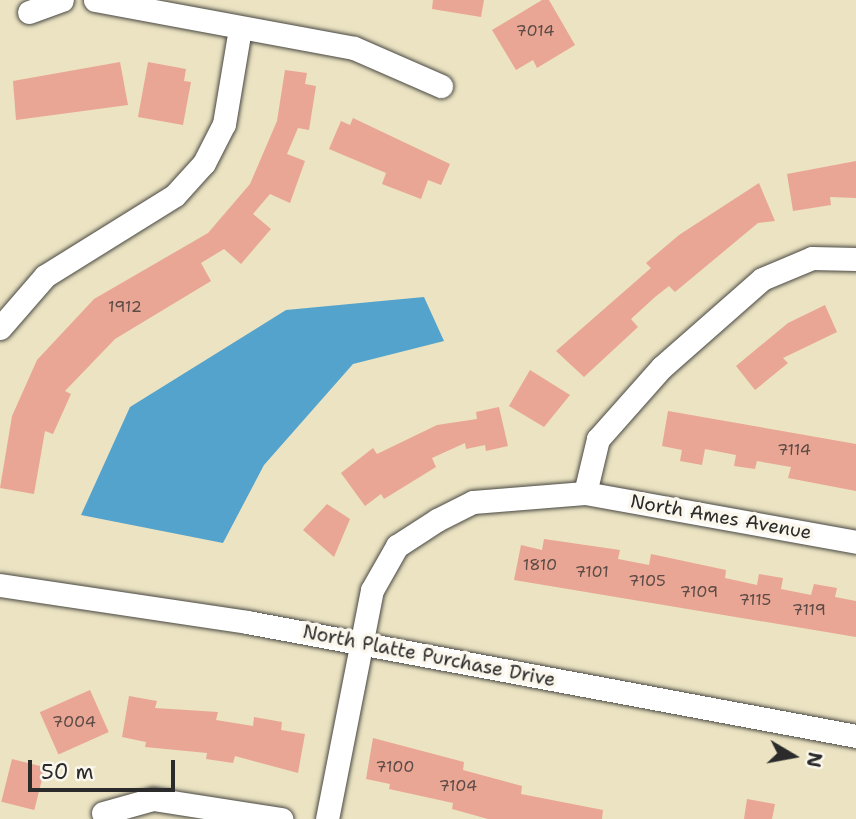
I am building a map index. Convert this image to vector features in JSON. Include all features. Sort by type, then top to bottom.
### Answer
[{"type":"street","points":[[30,12],[62,0]]},
{"type":"street","points":[[95,0],[355,48],[441,86]]},
{"type":"street","points":[[0,328],[45,276],[175,195],[204,163],[224,124],[240,28]]},
{"type":"street","points":[[585,493],[598,439],[662,366],[762,279],[812,258],[856,259]]},
{"type":"street","name":"North Ames Avenue","points":[[327,819],[358,642],[372,590],[397,546],[437,520],[473,502],[585,493],[856,541]]},
{"type":"street","name":"North Platte Purchase Drive","points":[[0,585],[358,642],[856,736]]},
{"type":"street","points":[[103,813],[153,799],[281,819]]},
{"type":"water","points":[[424,297],[444,341],[353,364],[264,465],[223,543],[81,515],[130,407],[286,310]]},
{"type":"building","points":[[433,0],[484,0],[481,17],[432,9]]},
{"type":"building","points":[[542,0],[549,0],[575,45],[537,68],[533,60],[516,70],[492,30]]},
{"type":"building","points":[[120,62],[128,105],[16,120],[13,81]]},
{"type":"building","points":[[148,62],[186,69],[184,81],[191,82],[183,125],[138,117]]},
{"type":"building","points":[[285,70],[307,73],[305,84],[316,86],[309,130],[298,128],[287,154],[305,161],[290,203],[270,194],[253,214],[271,229],[241,264],[224,249],[201,263],[211,281],[115,339],[65,391],[71,394],[53,434],[45,431],[34,494],[0,488],[12,416],[37,360],[94,299],[208,233],[250,184],[277,121]]},
{"type":"building","points":[[353,118],[450,164],[441,185],[428,180],[421,199],[382,184],[386,173],[329,149],[341,121],[350,125]]},
{"type":"building","points":[[856,161],[856,198],[830,197],[831,205],[793,211],[787,174]]},
{"type":"building","points":[[759,183],[775,221],[758,223],[675,292],[669,286],[655,297],[631,319],[638,327],[584,377],[556,351],[651,268],[646,263],[679,235]]},
{"type":"building","points":[[825,305],[837,332],[783,358],[788,363],[755,390],[736,366],[788,323]]},
{"type":"building","points":[[530,370],[570,395],[544,427],[509,406]]},
{"type":"building","points":[[499,407],[508,446],[486,451],[485,445],[466,449],[465,443],[432,458],[436,467],[384,499],[381,494],[365,506],[341,473],[373,448],[377,454],[437,425],[477,419],[476,412]]},
{"type":"building","points":[[668,411],[856,444],[856,491],[788,478],[791,467],[757,461],[755,469],[734,466],[736,455],[705,449],[702,465],[680,461],[682,450],[662,446]]},
{"type":"building","points":[[327,504],[350,519],[334,557],[303,530]]},
{"type":"building","points":[[544,539],[620,550],[618,559],[649,565],[651,554],[726,570],[725,578],[757,585],[759,574],[783,578],[781,589],[811,595],[814,584],[837,588],[835,597],[856,601],[856,637],[514,580],[521,545],[542,550]]},
{"type":"building","points":[[90,690],[109,732],[58,754],[40,712]]},
{"type":"building","points":[[129,696],[157,701],[155,708],[218,712],[216,720],[253,726],[254,717],[282,722],[281,730],[305,734],[298,773],[235,756],[233,763],[206,759],[207,753],[145,747],[146,742],[122,737]]},
{"type":"building","points":[[373,738],[464,762],[463,770],[522,786],[521,794],[603,810],[602,819],[488,819],[452,809],[453,803],[389,789],[390,784],[366,779]]},
{"type":"building","points":[[12,759],[45,767],[34,810],[1,802]]},
{"type":"building","points":[[747,799],[775,804],[772,819],[744,819]]}]
